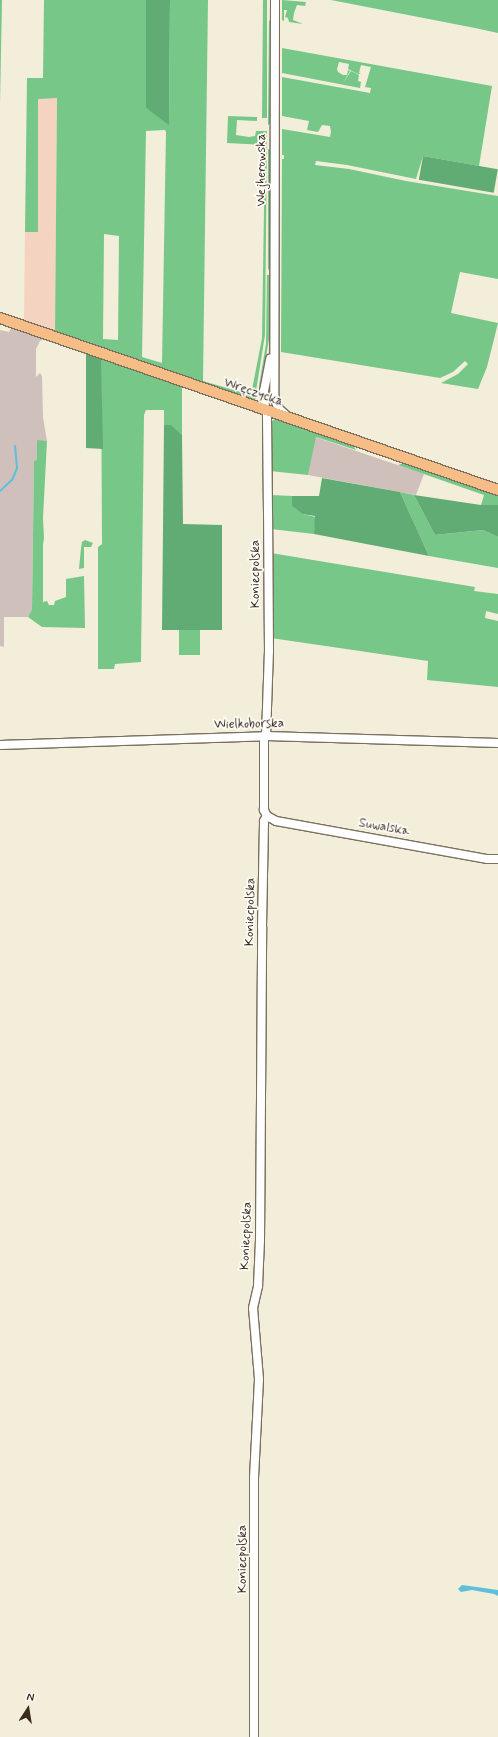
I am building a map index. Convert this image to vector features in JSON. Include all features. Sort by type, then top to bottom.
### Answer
[{"type":"main road","name":"Wręczycka","points":[[0,318],[267,412],[498,490]]},
{"type":"street","name":"Wejherowska","points":[[274,395],[275,0]]},
{"type":"street","name":"Wejherowska","points":[[267,412],[264,391],[273,340]]},
{"type":"street","points":[[244,404],[258,400],[264,391]]},
{"type":"street","points":[[267,412],[274,395]]},
{"type":"street","points":[[274,395],[278,408],[290,419]]},
{"type":"street","name":"Koniecpolska","points":[[254,1737],[254,1478],[259,1379],[253,1308],[258,1286],[260,1241],[262,927],[264,821],[267,816],[264,810],[265,736],[269,651],[267,412]]},
{"type":"street","name":"Wielkoborska","points":[[0,744],[265,736],[498,743]]},
{"type":"street","name":"Suwalska","points":[[267,816],[276,821],[488,859],[498,859]]},
{"type":"shaded area","points":[[38,98],[57,98],[55,334],[24,323],[25,232],[38,232]]},
{"type":"shaded area","points":[[12,326],[46,338],[40,341],[36,349],[36,377],[40,373],[42,376],[43,417],[47,441],[37,441],[37,461],[34,461],[32,609],[28,617],[4,617],[4,647],[0,646],[0,330],[9,332]]},
{"type":"shaded area","points":[[315,437],[424,474],[416,495],[308,475]]},
{"type":"green space","points":[[0,0],[2,0],[0,104]]},
{"type":"green space","points":[[44,0],[146,0],[146,108],[169,123],[170,0],[208,0],[203,381],[251,395],[262,338],[265,145],[227,143],[228,116],[257,117],[257,121],[237,120],[236,135],[249,137],[255,136],[256,131],[267,131],[265,335],[256,391],[260,393],[260,395],[253,401],[55,334],[57,98],[38,99],[38,232],[25,232],[27,78],[43,78]],"holes":[[[165,130],[166,132],[162,363],[142,357],[146,131]],[[104,234],[119,236],[118,340],[103,339]]]},
{"type":"green space","points":[[146,0],[170,0],[169,125],[146,108]]},
{"type":"green space","points":[[263,0],[267,0],[267,118],[262,118]]},
{"type":"green space","points":[[282,0],[306,2],[305,6],[297,5],[293,20],[303,24],[289,22],[288,18],[285,17],[287,10],[284,10],[284,21],[282,20]]},
{"type":"green space","points":[[331,0],[498,0],[498,33],[475,28]]},
{"type":"green space","points":[[269,20],[271,22],[271,123],[268,125]]},
{"type":"green space","points":[[282,48],[492,86],[479,166],[423,156],[416,179],[347,165],[316,161],[315,165],[349,169],[406,181],[498,196],[498,279],[460,272],[451,313],[498,323],[487,367],[478,389],[441,383],[458,374],[468,364],[465,361],[453,372],[440,378],[281,352],[282,159],[284,159],[284,155],[282,155],[282,129],[330,137],[331,132],[330,126],[322,125],[318,132],[307,130],[309,121],[282,116],[282,77],[370,93],[371,88],[365,87],[371,67],[361,65],[359,73],[361,74],[348,69],[349,64],[339,62],[337,69],[338,72],[343,75],[347,75],[348,70],[350,71],[343,83],[351,71],[359,75],[358,81],[361,82],[360,88],[282,73]]},
{"type":"green space","points":[[268,149],[271,150],[270,268],[268,270]]},
{"type":"green space","points":[[423,156],[498,169],[494,193],[419,180]]},
{"type":"green space","points":[[267,275],[270,275],[270,333],[261,388],[259,386],[266,344]]},
{"type":"green space","points":[[86,351],[101,356],[103,449],[86,448]]},
{"type":"green space","points":[[101,356],[182,384],[182,435],[171,426],[164,425],[164,410],[146,410],[144,415],[141,662],[115,664],[114,669],[98,669],[98,547],[102,544]]},
{"type":"green space","points":[[275,419],[353,445],[356,450],[316,437],[308,475],[270,471],[271,422]]},
{"type":"green space","points":[[164,425],[171,425],[182,435],[183,524],[222,525],[222,630],[162,630]]},
{"type":"green space","points":[[37,440],[47,441],[43,518],[43,602],[47,601],[49,605],[54,605],[55,601],[66,597],[66,579],[84,576],[85,628],[42,627],[28,617],[32,609],[34,461],[37,460]]},
{"type":"green space","points":[[404,463],[498,496],[498,505],[481,505],[484,495],[398,465]]},
{"type":"green space","points":[[322,478],[400,492],[429,556],[314,534],[315,516],[302,514],[292,506],[292,496],[319,496]]},
{"type":"green space","points":[[400,492],[414,495],[435,535],[483,530],[498,537],[498,568],[429,556]]},
{"type":"green space","points":[[271,495],[292,496],[292,506],[302,514],[316,517],[314,534],[271,529]]},
{"type":"green space","points":[[414,495],[481,505],[498,505],[498,537],[483,530],[435,535]]},
{"type":"green space","points":[[85,540],[93,543],[91,547],[84,547],[84,568],[79,569],[82,542]]},
{"type":"green space","points":[[271,553],[475,587],[474,591],[498,594],[498,614],[486,611],[485,618],[498,621],[498,687],[427,680],[428,661],[271,638]]},
{"type":"green space","points":[[179,630],[200,630],[200,655],[179,655]]},
{"type":"water","points":[[462,1585],[498,1590],[498,1596],[472,1590],[461,1592],[458,1589]]},
{"type":"waterway","points":[[0,491],[12,480],[17,468],[15,446]]}]
